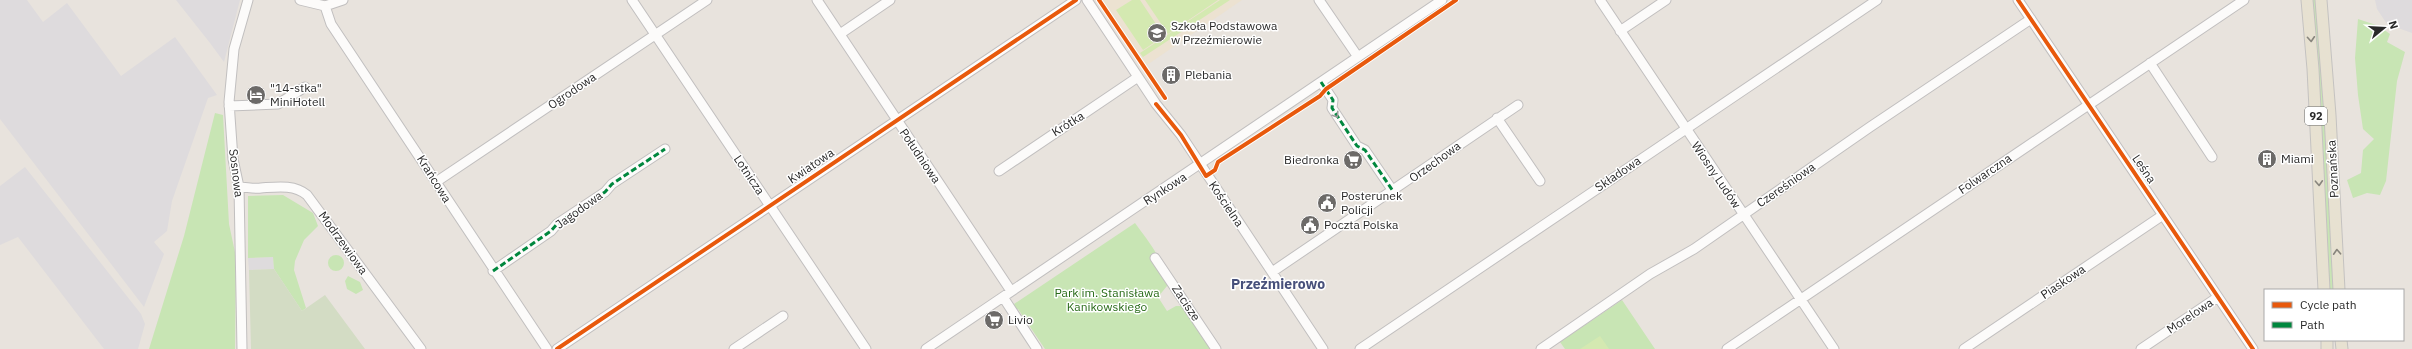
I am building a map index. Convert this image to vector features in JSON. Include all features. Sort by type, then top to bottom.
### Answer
[{"type":"main road","name":"Poznańska","points":[[2307,0],[2315,100],[2324,289]]},
{"type":"main road","name":"Poznańska","points":[[2321,0],[2324,25],[2339,289]]},
{"type":"main road","points":[[2324,25],[2326,0]]},
{"type":"street","name":"Sosnowa","points":[[242,349],[239,187],[233,159],[229,106],[230,76],[234,49],[248,0]]},
{"type":"street","points":[[300,0],[324,6],[343,0]]},
{"type":"street","name":"Lotnicza","points":[[632,0],[866,349]]},
{"type":"street","name":"Ogrodowa","points":[[436,182],[707,0]]},
{"type":"street","name":"Południowa","points":[[817,0],[896,121],[1012,291]]},
{"type":"street","points":[[840,34],[890,0]]},
{"type":"street","name":"Kwiatowa","points":[[557,349],[1076,0]]},
{"type":"street","name":"Kościelna","points":[[1087,0],[1138,77],[1181,135],[1200,166],[1323,349]]},
{"type":"street","points":[[1319,0],[1358,57]]},
{"type":"street","name":"Rynkowa","points":[[926,349],[1200,166],[1442,0]]},
{"type":"street","name":"Wiosny Ludów","points":[[1600,0],[1834,349]]},
{"type":"street","points":[[1620,31],[1666,0]]},
{"type":"street","name":"Składowa","points":[[1360,349],[1877,0]]},
{"type":"street","name":"Leśna","points":[[2018,0],[2253,349]]},
{"type":"street","name":"Folwarczna","points":[[1727,349],[2244,0]]},
{"type":"street","name":"Krańcowa","points":[[324,6],[331,24],[493,271],[547,349]]},
{"type":"street","name":"Czereśniowa","points":[[1541,349],[1650,274],[1694,249],[1870,126],[2031,20]]},
{"type":"street","points":[[2150,63],[2212,157]]},
{"type":"street","name":"Krótka","points":[[999,171],[1138,77]]},
{"type":"street","points":[[1321,82],[1333,100],[1332,108],[1357,146],[1365,150],[1393,191]]},
{"type":"street","points":[[229,106],[278,104],[305,87]]},
{"type":"street","name":"Orzechowa","points":[[1272,272],[1518,105]]},
{"type":"street","points":[[1498,118],[1540,181]]},
{"type":"street","name":"Jagodowa","points":[[493,271],[551,232],[557,224],[605,192],[612,184],[665,149]]},
{"type":"street","name":"Modrzewiowa","points":[[239,187],[259,188],[273,186],[294,188],[307,195],[421,349]]},
{"type":"street","name":"Piaskowa","points":[[1964,349],[2163,215]]},
{"type":"street","name":"Zacisze","points":[[1155,258],[1216,349]]},
{"type":"street","points":[[1003,297],[1037,349]]},
{"type":"street","name":"Morelowa","points":[[2141,349],[2218,297]]},
{"type":"street","points":[[734,349],[783,316]]},
{"type":"shaded area","points":[[0,0],[27,0],[43,22],[67,3],[121,76],[175,37],[217,95],[208,98],[172,201],[167,231],[154,242],[164,254],[144,307],[0,119]]},
{"type":"shaded area","points":[[176,0],[240,0],[224,62],[210,43]]},
{"type":"shaded area","name":"Szkoła Podstawowa w Przeźmierowie","points":[[1099,0],[1242,0],[1144,67]]},
{"type":"shaded area","points":[[2375,0],[2412,0],[2412,33],[2387,24],[2377,9]]},
{"type":"shaded area","points":[[25,167],[141,314],[145,324],[138,349],[104,349],[18,237],[0,245],[0,186]]},
{"type":"shaded area","points":[[273,257],[274,269],[249,270],[248,258]]},
{"type":"green space","points":[[1132,0],[1140,0],[1164,36],[1143,50],[1116,10]]},
{"type":"green space","points":[[1145,0],[1218,0],[1168,34]]},
{"type":"green space","points":[[1220,0],[1230,0],[1143,57],[1140,53]]},
{"type":"green space","points":[[2311,0],[2317,0],[2320,20],[2335,289],[2328,289]]},
{"type":"green space","points":[[2358,19],[2379,26],[2390,34],[2387,42],[2405,52],[2397,81],[2386,181],[2380,195],[2367,193],[2353,198],[2347,180],[2361,173],[2363,150],[2374,139],[2363,129],[2358,95],[2355,58]]},
{"type":"green space","points":[[215,113],[223,115],[229,224],[236,257],[235,349],[149,349],[184,236]]},
{"type":"green space","points":[[283,195],[313,213],[318,226],[304,240],[295,261],[294,270],[306,308],[302,311],[274,269],[273,257],[248,258],[248,196]]},
{"type":"green space","name":"Park im. Stanisława Kanikowskiego","points":[[1135,223],[1151,245],[1164,269],[1167,286],[1158,297],[1167,311],[1176,306],[1183,306],[1212,349],[1045,349],[1018,309],[1015,309],[1014,304]]},
{"type":"green space","points":[[333,255],[339,255],[344,260],[342,269],[339,271],[333,271],[328,266],[328,260]]},
{"type":"green space","points":[[274,269],[302,311],[325,295],[365,349],[251,349],[249,270]]},
{"type":"green space","points":[[348,276],[360,282],[363,290],[356,294],[347,289],[345,281]]},
{"type":"green space","points":[[1622,300],[1655,349],[1565,349],[1560,342]]},
{"type":"green space","points":[[1600,336],[1609,349],[1580,349]]},
{"type":"marked path","points":[[1321,82],[1333,100],[1332,108],[1357,146],[1365,150],[1393,191]]},
{"type":"marked path","points":[[493,271],[551,231],[557,224],[605,192],[612,184],[665,149]]},
{"type":"cycle path","points":[[557,349],[1076,0]]},
{"type":"cycle path","points":[[1099,0],[1165,98]]},
{"type":"cycle path","points":[[1156,104],[1181,135],[1206,176],[1215,170],[1218,162],[1320,96],[1326,89],[1456,0]]},
{"type":"cycle path","points":[[2018,0],[2253,349]]},
{"type":"place","name":"Szkoła Podstawowa w Przeźmierowie","points":[[1157,33]]},
{"type":"place","name":"Plebania","points":[[1171,75]]},
{"type":"place","name":"\"14-stka\" MiniHotell","points":[[256,95]]},
{"type":"place","name":"Miami","points":[[2267,159]]},
{"type":"place","name":"Biedronka","points":[[1353,160]]},
{"type":"place","name":"Posterunek Policji","points":[[1327,203]]},
{"type":"place","name":"Poczta Polska","points":[[1310,225]]},
{"type":"place","name":"Livio","points":[[994,320]]},
{"type":"district","name":"Przeźmierowo","points":[[1278,284]]}]
